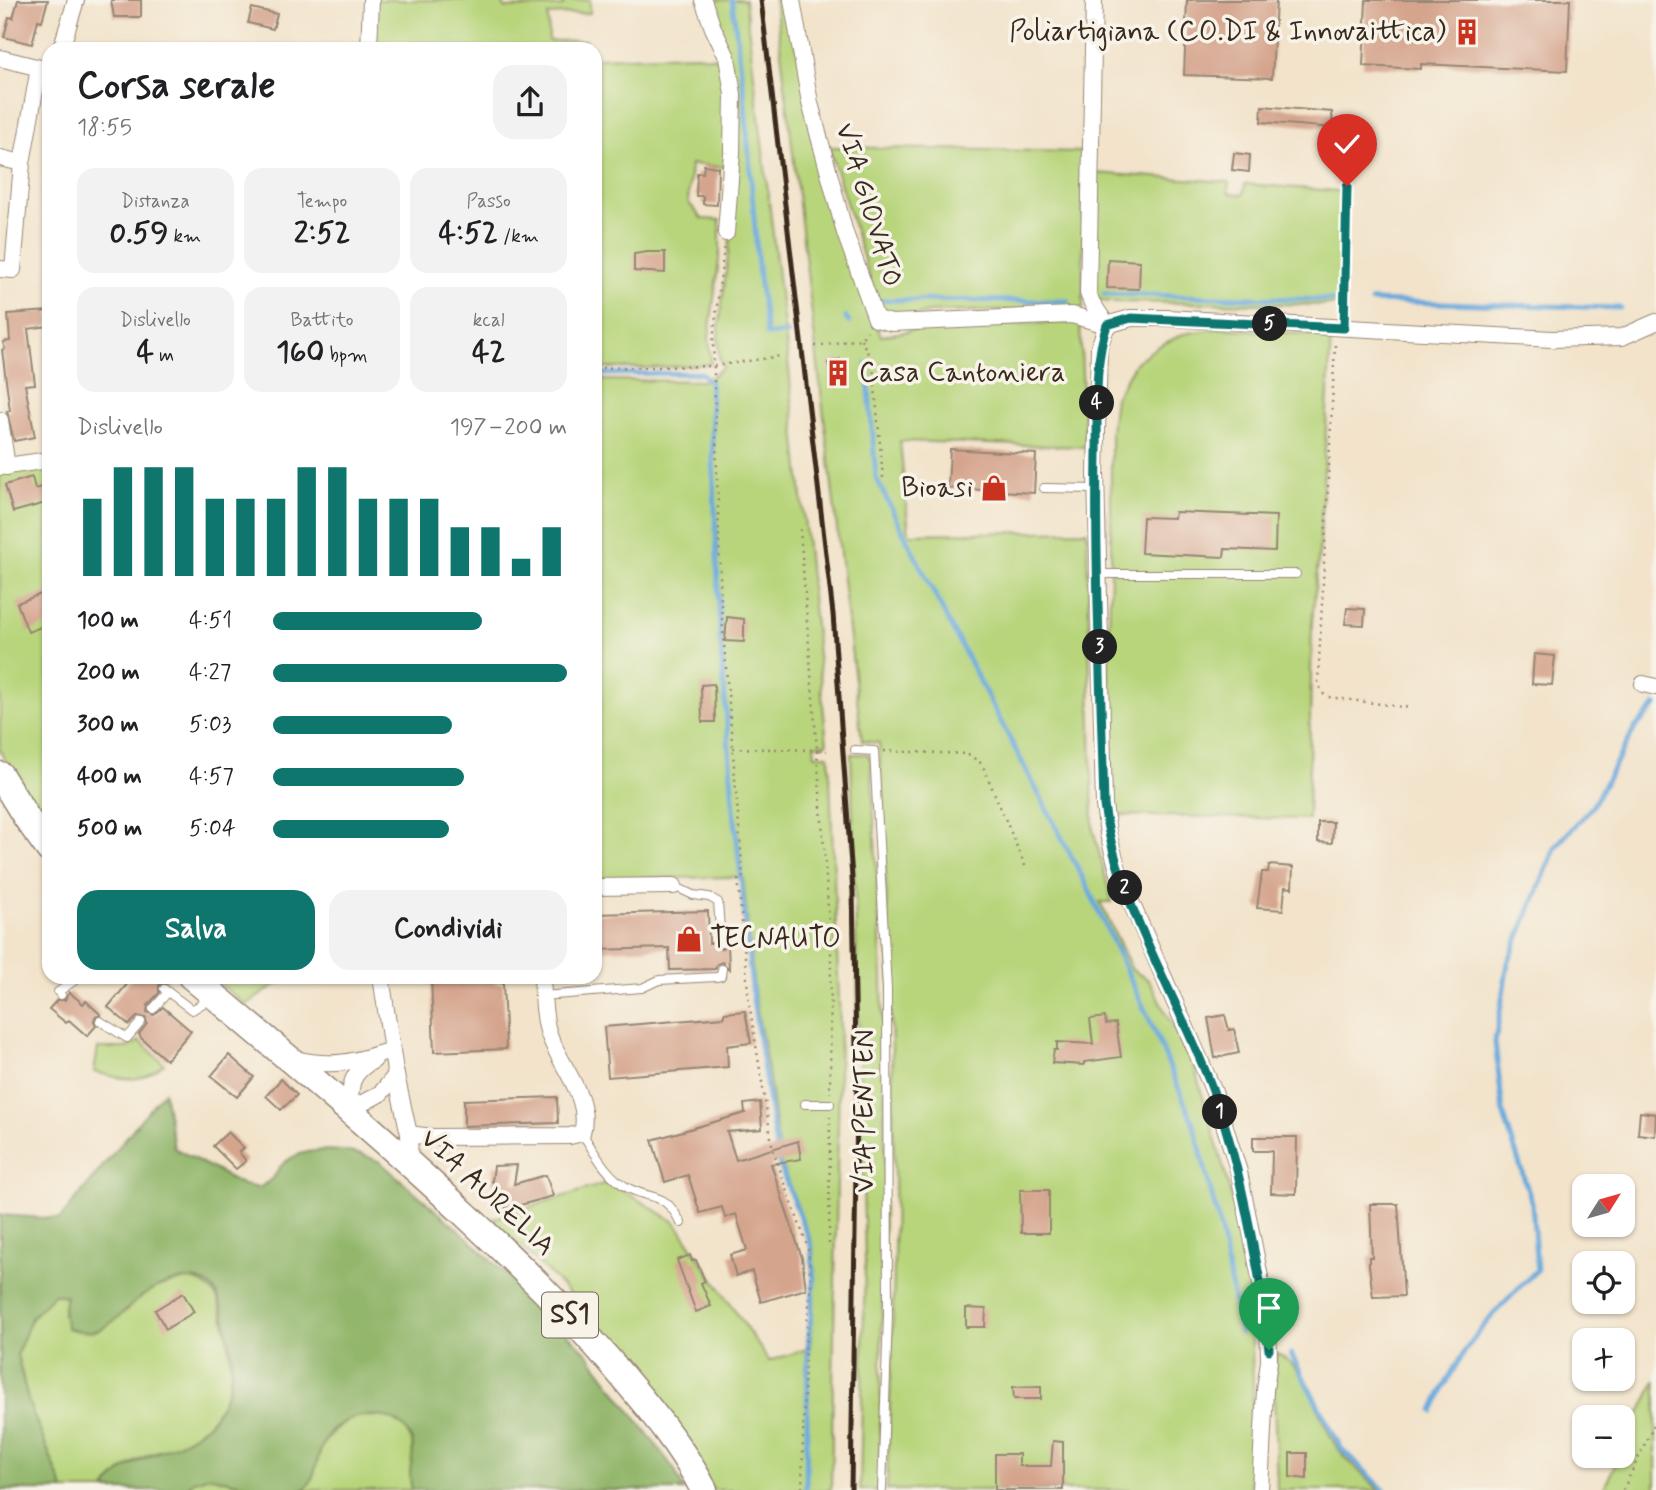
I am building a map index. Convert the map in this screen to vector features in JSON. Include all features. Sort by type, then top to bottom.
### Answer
[{"type":"main road","points":[[0,775],[42,839]]},
{"type":"main road","name":"VIA AURELIA","points":[[200,984],[350,1110],[516,1262],[576,1321],[645,1403],[695,1472],[704,1490]]},
{"type":"street","points":[[63,42],[76,0]]},
{"type":"street","points":[[703,0],[727,57],[733,94],[726,233]]},
{"type":"street","name":"VIA GIOVATO","points":[[792,0],[810,103],[845,233],[876,319],[892,323],[1072,315],[1107,325]]},
{"type":"street","points":[[1094,0],[1088,293],[1107,325]]},
{"type":"street","points":[[369,42],[371,8]]},
{"type":"street","points":[[0,58],[42,68]]},
{"type":"street","points":[[0,269],[13,270],[22,163],[42,78]]},
{"type":"street","points":[[0,158],[22,163]]},
{"type":"street","points":[[1107,325],[1131,318],[1143,318],[1564,338],[1622,337],[1656,322]]},
{"type":"street","points":[[1107,325],[1099,347],[1097,393],[1104,805],[1108,834],[1120,877],[1213,1092],[1239,1172],[1268,1317],[1269,1361],[1260,1490]]},
{"type":"street","points":[[0,420],[4,462],[42,460]]},
{"type":"street","points":[[602,887],[674,886]]},
{"type":"street","points":[[382,984],[391,1050],[409,1134],[410,1164]]},
{"type":"street","points":[[409,1134],[570,1136],[582,1133],[586,1119],[579,1096],[548,1032],[542,984]]},
{"type":"street","points":[[286,1056],[313,1063],[340,1065],[391,1050]]},
{"type":"street","points":[[391,1050],[361,1067],[354,1075],[350,1089],[350,1110],[381,1093],[396,1074]]},
{"type":"lane","points":[[1044,488],[1097,489]]},
{"type":"lane","points":[[1098,574],[1297,574]]},
{"type":"lane","points":[[855,750],[874,751]]},
{"type":"lane","name":"VIA PENTEN","points":[[874,751],[888,1002],[888,1315],[882,1490]]},
{"type":"lane","points":[[674,886],[718,902],[721,943]]},
{"type":"lane","points":[[543,996],[642,988],[659,980],[716,977],[721,976],[722,969]]},
{"type":"lane","points":[[61,995],[58,992],[70,984]]},
{"type":"lane","points":[[153,1009],[166,990],[192,1010],[214,996]]},
{"type":"lane","points":[[100,1021],[127,1038],[141,1022]]},
{"type":"lane","points":[[805,1104],[830,1104]]},
{"type":"lane","points":[[582,1133],[599,1160],[614,1177],[629,1188],[662,1198],[673,1208],[681,1223]]},
{"type":"path","points":[[1347,186],[1318,682],[1322,693],[1328,697],[1411,708]]},
{"type":"path","points":[[726,233],[713,340],[721,606],[749,1002],[773,1150],[808,1248],[811,1284],[805,1349],[802,1490]]},
{"type":"path","points":[[815,346],[861,339],[873,364],[883,478]]},
{"type":"path","points":[[602,368],[714,366],[782,356]]},
{"type":"path","points":[[800,529],[831,949],[829,1244]]},
{"type":"path","points":[[733,748],[827,751]]},
{"type":"path","points":[[874,751],[968,754],[975,758],[982,764],[1026,868]]},
{"type":"path","points":[[1623,1490],[1656,1421]]},
{"type":"green space","points":[[375,0],[503,0],[504,8],[563,6],[565,0],[590,0],[590,13],[548,15],[549,41],[585,42],[375,42]]},
{"type":"green space","points":[[707,0],[745,0],[788,360],[827,744],[814,745],[815,755],[829,755],[840,1024],[831,1490],[713,1490],[670,1415],[623,1351],[550,1274],[492,1219],[609,1182],[675,1222],[769,1361],[810,1348],[815,1281],[813,1246],[780,1161],[755,998],[743,877],[602,879],[602,380],[706,381],[723,367],[719,357],[718,337],[731,231],[738,94]]},
{"type":"green space","points":[[775,0],[786,0],[849,260],[881,336],[937,326],[1080,322],[1085,447],[900,441],[909,534],[1087,531],[1093,829],[1112,902],[1100,902],[1132,970],[1149,980],[1195,1070],[1226,1176],[1242,1242],[1251,1307],[1253,1389],[1250,1490],[887,1490],[894,1172],[889,958],[879,743],[862,741]]},
{"type":"green space","points":[[696,55],[723,59],[728,86],[725,167],[691,164],[688,202],[702,219],[720,220],[720,252],[709,337],[711,364],[602,368],[602,58]]},
{"type":"green space","points":[[829,147],[1083,152],[1083,309],[930,312],[909,317],[889,317],[879,308]]},
{"type":"green space","points":[[1094,173],[1229,182],[1228,193],[1243,195],[1245,184],[1337,191],[1344,198],[1341,305],[1099,300],[1093,292]]},
{"type":"green space","points":[[1220,328],[1331,336],[1320,541],[1312,623],[1308,819],[1113,815],[1108,654],[1111,432],[1115,397],[1136,362],[1157,347],[1183,334]]},
{"type":"green space","points":[[42,465],[42,826],[0,751],[0,471]]},
{"type":"green space","points":[[851,754],[867,754],[871,759],[882,977],[885,1149],[879,1490],[860,1490],[865,1261]]},
{"type":"green space","points":[[220,984],[277,984],[246,1005]]},
{"type":"green space","points":[[140,1041],[164,1064],[155,1071],[131,1079],[94,1072],[98,1048],[126,1048]]},
{"type":"green space","points":[[164,1091],[174,1148],[243,1185],[260,1188],[292,1157],[304,1153],[344,1151],[380,1162],[469,1239],[587,1353],[674,1469],[684,1490],[412,1490],[410,1474],[413,1446],[406,1430],[397,1422],[372,1415],[347,1421],[327,1436],[312,1478],[304,1490],[265,1490],[209,1476],[194,1481],[184,1490],[105,1490],[115,1477],[127,1468],[199,1432],[211,1421],[225,1397],[230,1385],[232,1365],[223,1312],[213,1289],[194,1279],[171,1282],[150,1291],[115,1320],[98,1330],[67,1328],[63,1313],[66,1296],[54,1294],[32,1317],[17,1354],[29,1404],[64,1490],[0,1490],[0,1215],[60,1219]]},
{"type":"green space","points":[[190,1278],[207,1287],[217,1298],[230,1351],[228,1385],[215,1415],[189,1438],[171,1448],[148,1455],[127,1468],[114,1478],[105,1490],[64,1490],[29,1404],[17,1354],[31,1317],[54,1294],[66,1296],[63,1313],[142,1296],[157,1287]]},
{"type":"green space","points":[[1276,1353],[1298,1371],[1340,1451],[1379,1490],[1277,1490],[1274,1393]]},
{"type":"green space","points":[[1656,1380],[1656,1490],[1603,1490],[1613,1468],[1635,1468],[1635,1423]]},
{"type":"green space","points":[[357,1416],[391,1417],[405,1428],[412,1442],[412,1490],[304,1490],[311,1482],[325,1441],[341,1424]]},
{"type":"green space","points":[[209,1476],[265,1490],[184,1490],[194,1481]]},
{"type":"building","points":[[18,0],[48,0],[42,21],[38,20],[32,44],[4,37],[9,17],[13,18]]},
{"type":"building","points":[[111,0],[141,0],[141,17],[114,17]]},
{"type":"building","points":[[1187,0],[1276,0],[1272,78],[1184,75]]},
{"type":"building","name":"Poliartigiana (CO.DI & Innovaittica)","points":[[1366,0],[1570,0],[1567,71],[1421,64],[1421,69],[1363,66]]},
{"type":"building","points":[[252,8],[277,14],[273,29],[248,23]]},
{"type":"building","points":[[1262,106],[1332,112],[1333,128],[1261,122]]},
{"type":"building","points":[[1234,153],[1250,155],[1249,172],[1232,170]]},
{"type":"building","points":[[704,165],[718,167],[717,205],[703,204],[703,196],[696,196],[697,173],[703,173]]},
{"type":"building","points":[[665,252],[665,273],[634,271],[634,254]]},
{"type":"building","points":[[1108,259],[1140,261],[1139,289],[1107,288]]},
{"type":"building","points":[[42,312],[42,327],[28,329],[35,384],[25,385],[35,437],[14,441],[7,411],[10,411],[2,350],[5,349],[3,342],[10,341],[8,314]]},
{"type":"building","name":"Casa Cantoniera","points":[[840,359],[848,382],[837,386],[828,363]]},
{"type":"building","points":[[950,449],[1036,454],[1034,493],[948,488]]},
{"type":"building","points":[[32,477],[35,489],[42,487],[42,504],[13,512],[5,485]]},
{"type":"building","points":[[1175,512],[1276,516],[1275,551],[1225,549],[1224,557],[1141,553],[1143,517],[1174,518]]},
{"type":"building","points":[[42,594],[42,627],[28,632],[17,603]]},
{"type":"building","points":[[1347,608],[1365,609],[1364,625],[1345,624]]},
{"type":"building","points":[[727,617],[744,619],[744,642],[725,641]]},
{"type":"building","points":[[1534,654],[1555,656],[1552,685],[1532,684]]},
{"type":"building","points":[[714,684],[715,722],[702,722],[701,685]]},
{"type":"building","points":[[1318,822],[1333,822],[1332,843],[1318,842]]},
{"type":"building","points":[[1269,865],[1293,867],[1292,888],[1285,887],[1283,910],[1257,908],[1262,872],[1268,872]]},
{"type":"building","points":[[708,911],[709,943],[714,943],[721,949],[728,943],[729,969],[722,962],[717,964],[715,969],[670,970],[669,948],[602,950],[602,914]]},
{"type":"building","points":[[127,984],[164,984],[159,985],[159,993],[148,1005],[147,1012],[154,1015],[163,1007],[191,1031],[166,1060],[139,1034],[147,1024],[146,1018],[138,1016],[129,1025],[108,1007]]},
{"type":"building","points":[[431,984],[503,984],[506,1049],[434,1052]]},
{"type":"building","points":[[69,992],[83,1004],[86,1001],[101,1015],[95,1017],[96,1026],[87,1036],[69,1020],[66,1023],[49,1009],[57,1000],[65,1000]]},
{"type":"building","points":[[745,1011],[751,1043],[727,1046],[728,1067],[608,1077],[604,1027],[724,1017],[724,1013]]},
{"type":"building","points":[[1225,1015],[1229,1030],[1234,1029],[1239,1053],[1215,1058],[1208,1018]]},
{"type":"building","points":[[1105,1017],[1106,1024],[1116,1023],[1121,1057],[1084,1062],[1084,1065],[1052,1063],[1057,1042],[1093,1044],[1090,1019]]},
{"type":"building","points":[[229,1055],[254,1077],[237,1097],[211,1076]]},
{"type":"building","points":[[281,1079],[297,1095],[281,1110],[266,1096]]},
{"type":"building","points":[[557,1097],[558,1123],[464,1126],[464,1100]]},
{"type":"building","points":[[760,1102],[762,1129],[727,1132],[736,1160],[798,1141],[801,1159],[771,1164],[802,1258],[806,1289],[761,1302],[752,1271],[736,1276],[730,1255],[747,1250],[736,1214],[725,1218],[722,1207],[700,1213],[688,1175],[665,1182],[652,1140],[745,1113],[744,1104]]},
{"type":"building","points":[[1640,1112],[1656,1114],[1655,1136],[1638,1134]]},
{"type":"building","points":[[228,1132],[244,1148],[239,1152],[246,1161],[236,1169],[213,1146]]},
{"type":"building","points":[[1253,1137],[1297,1137],[1296,1194],[1271,1193],[1272,1151],[1253,1151]]},
{"type":"building","points":[[517,1165],[514,1184],[546,1175],[553,1196],[506,1209],[503,1196],[492,1181],[494,1166]]},
{"type":"building","points":[[1020,1190],[1049,1190],[1049,1233],[1021,1233]]},
{"type":"building","points":[[1370,1204],[1398,1204],[1404,1296],[1373,1297],[1369,1266],[1369,1257],[1372,1257]]},
{"type":"building","points":[[690,1255],[692,1261],[696,1260],[705,1281],[701,1283],[711,1306],[696,1312],[677,1260]]},
{"type":"building","points":[[183,1293],[194,1312],[166,1329],[155,1310]]},
{"type":"building","points":[[966,1308],[986,1309],[985,1327],[966,1327]]},
{"type":"building","points":[[1041,1386],[1041,1399],[1014,1399],[1013,1387]]},
{"type":"building","points":[[1053,1441],[1063,1442],[1063,1490],[995,1490],[995,1454],[1019,1454],[1019,1466],[1051,1466]]},
{"type":"building","points":[[1290,1453],[1307,1453],[1307,1479],[1290,1477]]},
{"type":"waterway","points":[[732,0],[744,93],[759,278],[767,335],[788,333]]},
{"type":"waterway","points":[[1104,294],[1333,300]]},
{"type":"waterway","points":[[882,300],[1068,301]]},
{"type":"waterway","points":[[1371,301],[1620,308]]},
{"type":"waterway","points":[[846,317],[849,322]]},
{"type":"waterway","points":[[867,364],[876,478],[1088,888],[1155,1032],[1194,1125],[1221,1231],[1240,1333]]},
{"type":"waterway","points":[[602,374],[701,373],[710,382],[720,636],[753,999],[779,1163],[811,1245],[814,1281],[808,1346],[806,1490]]},
{"type":"waterway","points":[[1433,1411],[1453,1369],[1477,1334],[1537,1270],[1532,1203],[1503,1112],[1495,1042],[1508,963],[1556,846],[1592,807],[1635,728],[1656,705]]},
{"type":"waterway","points":[[1291,1354],[1341,1448],[1384,1490]]},
{"type":"railway","points":[[761,0],[833,614],[853,892],[857,1103],[851,1490]]},
{"type":"place","name":"Poliartigiana (CO.DI & Innovaittica)","points":[[1467,32]]},
{"type":"place","name":"Casa Cantoniera","points":[[838,373]]},
{"type":"place","name":"Bioasi","points":[[994,488]]},
{"type":"place","name":"TECNAUTO","points":[[689,939]]},
{"type":"route","points":[[1269,1350],[1268,1317],[1239,1172],[1213,1092],[1120,877],[1108,834],[1104,805],[1098,574],[1099,347],[1107,325],[1131,318],[1344,328],[1347,186]]}]
